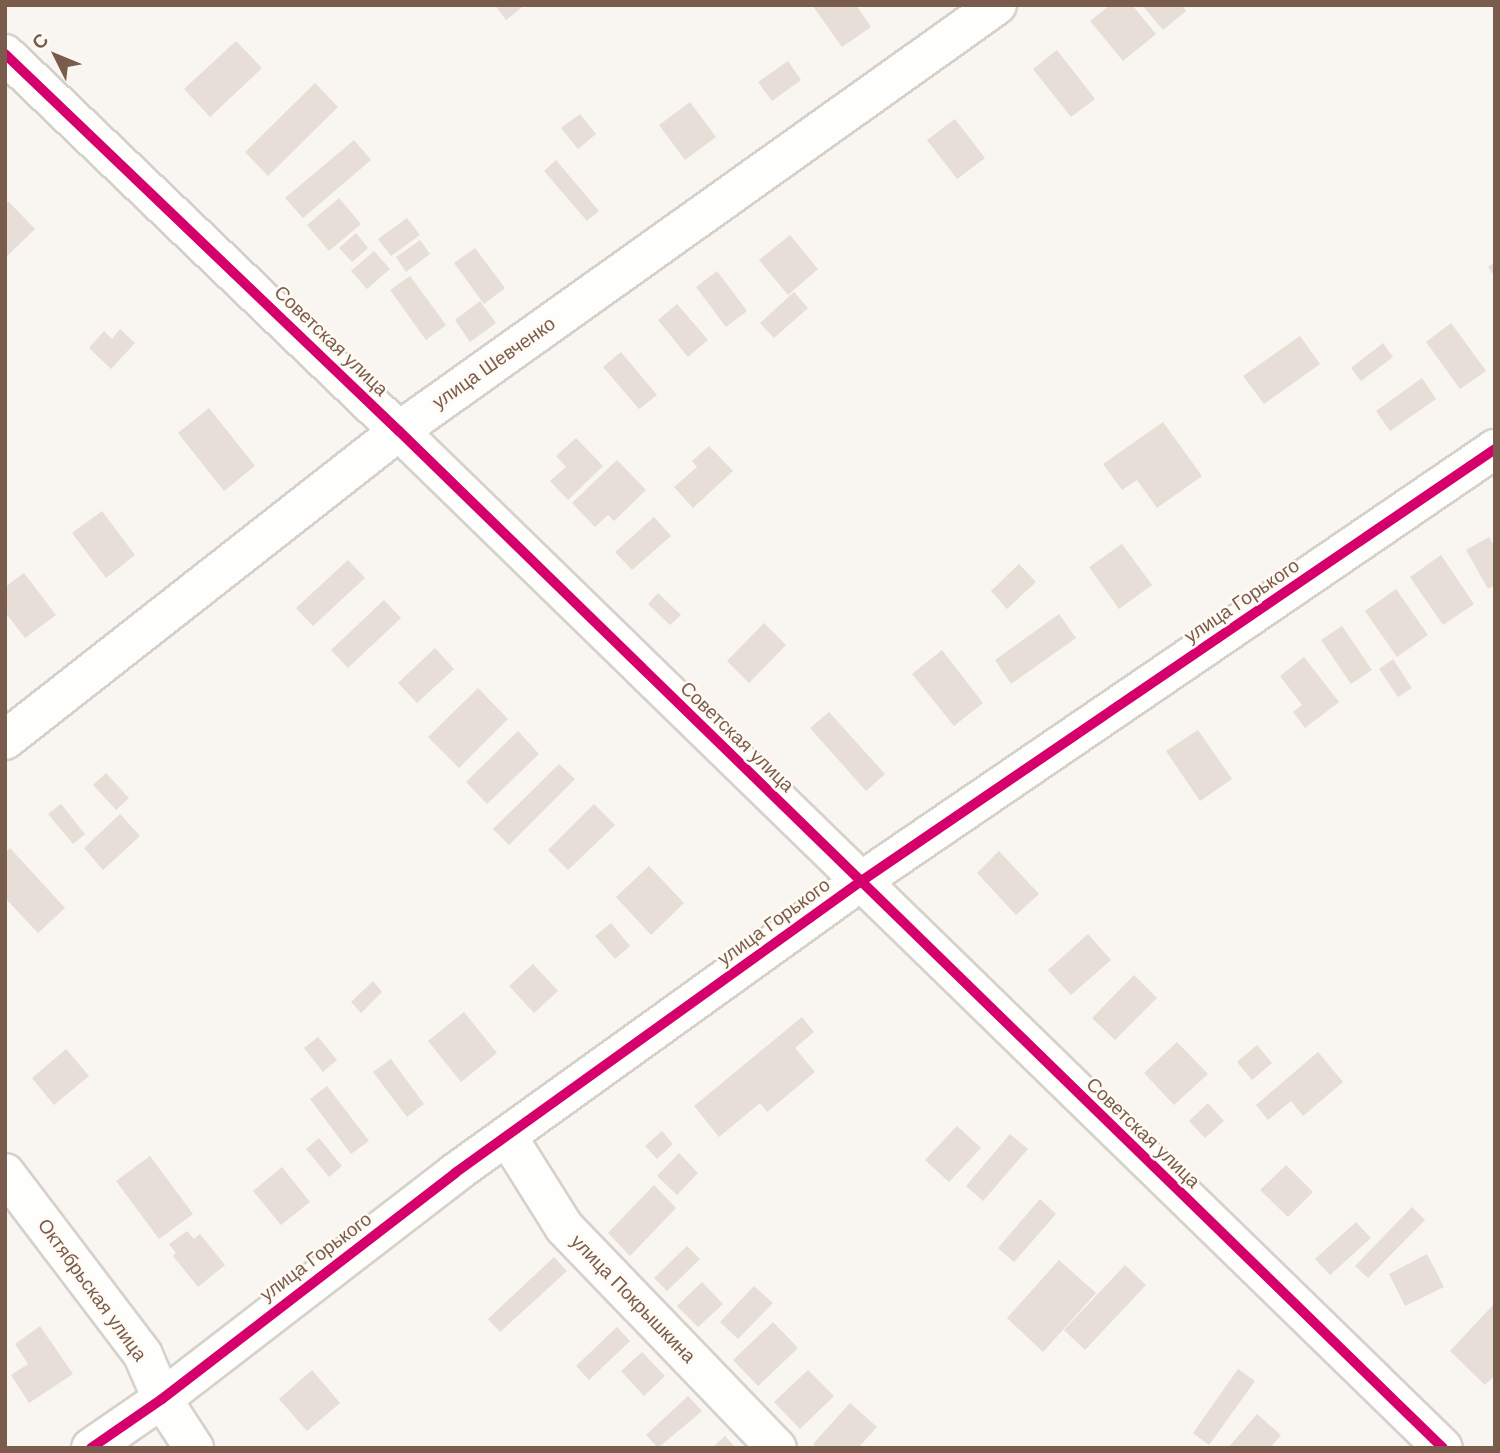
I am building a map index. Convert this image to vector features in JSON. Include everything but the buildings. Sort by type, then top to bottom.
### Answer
[{"type":"street","name":"улица Шевченко","points":[[5,740],[399,431],[997,5]]},
{"type":"street","name":"Советская улица","points":[[5,54],[399,431],[1443,1448]]},
{"type":"street","name":"улица Горького","points":[[91,1448],[162,1399],[507,1136],[860,882],[1495,449]]},
{"type":"street","name":"улица Покрышкина","points":[[507,1136],[564,1227],[777,1448]]},
{"type":"street","name":"Октябрьская улица","points":[[5,1172],[143,1355],[162,1399],[181,1433],[194,1448]]},
{"type":"cycle path","points":[[5,54],[399,431],[1443,1448]]},
{"type":"cycle path","points":[[91,1448],[162,1399],[455,1173],[860,882],[1495,449]]}]
